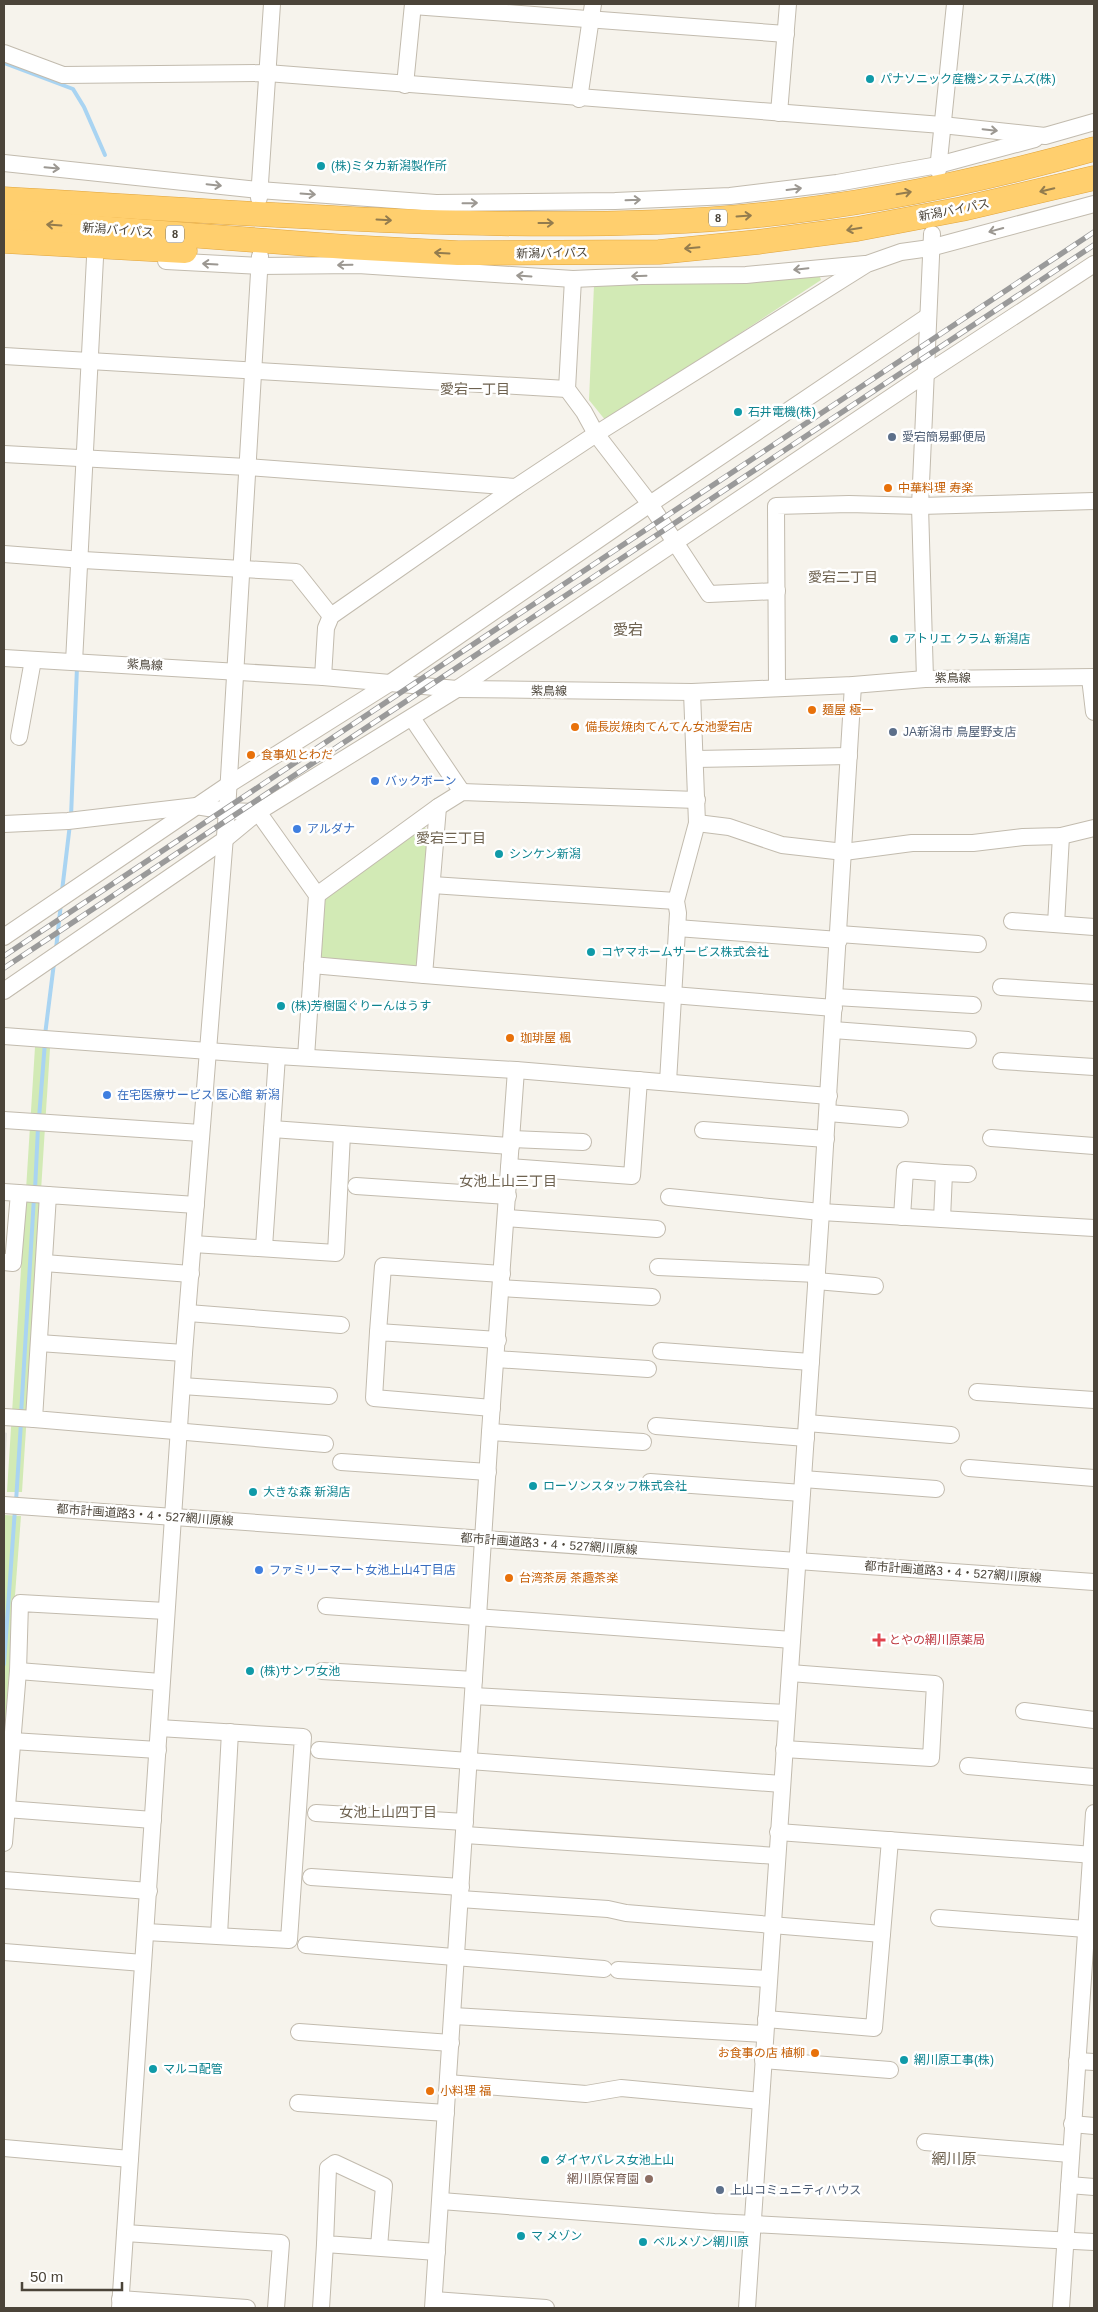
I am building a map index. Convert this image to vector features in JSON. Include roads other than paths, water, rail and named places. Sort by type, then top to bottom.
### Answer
[{"type":"highway","name":"新潟バイパス","points":[[4,199],[335,218],[458,223],[660,222],[756,215],[855,201],[964,182],[1094,149]]},
{"type":"highway","name":"新潟バイパス","points":[[4,221],[347,247],[458,253],[669,251],[758,242],[857,228],[962,209],[1094,178]]},
{"type":"highway","points":[[4,184],[335,218]]},
{"type":"highway","points":[[4,240],[192,251],[347,247]]},
{"type":"street","points":[[259,194],[272,4]]},
{"type":"street","points":[[779,113],[788,4]]},
{"type":"street","points":[[938,168],[955,4]]},
{"type":"street","points":[[405,85],[413,5],[592,11],[786,34]]},
{"type":"street","points":[[579,99],[592,11]]},
{"type":"street","points":[[4,53],[63,75],[267,73],[579,99],[942,125],[1045,136]]},
{"type":"street","points":[[4,164],[259,194],[436,203],[648,200],[760,193],[938,168],[1094,122]]},
{"type":"street","points":[[324,677],[326,628],[331,616],[516,487],[596,434],[867,264],[931,241],[1094,204]]},
{"type":"street","points":[[926,679],[920,506],[931,241]]},
{"type":"street","points":[[4,253],[96,258],[358,265],[573,279],[746,274],[867,264]]},
{"type":"street","points":[[74,662],[96,258]]},
{"type":"street","points":[[248,2308],[120,2304],[184,1354],[228,785],[259,261]]},
{"type":"street","points":[[4,991],[224,840],[258,812],[457,689],[924,375],[1094,264]]},
{"type":"street","points":[[573,279],[567,389],[584,412],[596,434],[650,504],[674,544],[709,594],[777,592]]},
{"type":"street","points":[[4,937],[196,806],[390,683],[927,317]]},
{"type":"street","points":[[4,356],[567,389]]},
{"type":"street","points":[[4,454],[247,467],[516,487]]},
{"type":"street","points":[[777,687],[776,506],[848,504],[920,506],[1094,501]]},
{"type":"street","points":[[4,554],[296,572],[331,616]]},
{"type":"street","name":"紫鳥線","points":[[4,658],[324,677],[457,689],[692,692],[853,685],[926,679],[1092,677]]},
{"type":"street","points":[[19,737],[33,660]]},
{"type":"street","points":[[1092,677],[1094,712]]},
{"type":"street","points":[[747,2308],[828,1113],[853,685]]},
{"type":"street","points":[[668,1082],[678,913],[676,901],[697,823],[692,692]]},
{"type":"street","points":[[412,718],[462,792]]},
{"type":"street","points":[[695,759],[849,756]]},
{"type":"street","points":[[317,895],[438,807],[462,792],[697,800]]},
{"type":"street","points":[[4,824],[68,821],[196,806],[226,811],[258,812]]},
{"type":"street","points":[[424,975],[438,807]]},
{"type":"street","points":[[258,812],[317,895],[306,1057]]},
{"type":"street","points":[[697,823],[729,827],[782,845],[844,852],[912,844],[972,843],[1023,837],[1061,836],[1094,828]]},
{"type":"street","points":[[1056,924],[1061,836]]},
{"type":"street","points":[[432,885],[676,901]]},
{"type":"street","points":[[1012,921],[1094,927]]},
{"type":"street","points":[[677,928],[978,944]]},
{"type":"street","points":[[312,965],[673,994],[835,1003],[973,1005]]},
{"type":"street","points":[[1002,987],[1094,993]]},
{"type":"street","points":[[833,1030],[968,1040]]},
{"type":"street","points":[[4,1036],[278,1056],[516,1070],[829,1096]]},
{"type":"street","points":[[264,1247],[278,1056]]},
{"type":"street","points":[[1001,1061],[1094,1067]]},
{"type":"street","points":[[516,1070],[490,1432],[434,2304],[546,2308]]},
{"type":"street","points":[[509,1167],[632,1176],[640,1080]]},
{"type":"street","points":[[828,1113],[900,1119]]},
{"type":"street","points":[[4,1120],[201,1133]]},
{"type":"street","points":[[272,1129],[511,1142],[583,1142]]},
{"type":"street","points":[[703,1130],[826,1139]]},
{"type":"street","points":[[193,1244],[336,1253],[342,1134]]},
{"type":"street","points":[[991,1138],[1094,1146]]},
{"type":"street","points":[[902,1217],[905,1170],[968,1174]]},
{"type":"street","points":[[942,1219],[944,1173]]},
{"type":"street","points":[[356,1186],[508,1196]]},
{"type":"street","points":[[4,1262],[13,1263],[11,1192],[196,1205]]},
{"type":"street","points":[[34,1419],[48,1195]]},
{"type":"street","points":[[669,1197],[821,1212],[1094,1228]]},
{"type":"street","points":[[506,1218],[658,1229]]},
{"type":"street","points":[[44,1263],[191,1274]]},
{"type":"street","points":[[492,1408],[374,1398],[383,1266],[652,1297]]},
{"type":"street","points":[[658,1266],[817,1278],[875,1286]]},
{"type":"street","points":[[188,1313],[341,1325]]},
{"type":"street","points":[[378,1332],[498,1340]]},
{"type":"street","points":[[39,1343],[184,1354]]},
{"type":"street","points":[[661,1351],[811,1362]]},
{"type":"street","points":[[496,1359],[648,1369]]},
{"type":"street","points":[[182,1386],[329,1396]]},
{"type":"street","points":[[977,1392],[1094,1400]]},
{"type":"street","points":[[6,1418],[325,1444]]},
{"type":"street","points":[[656,1426],[951,1435]]},
{"type":"street","points":[[490,1432],[643,1442]]},
{"type":"street","points":[[341,1462],[488,1472]]},
{"type":"street","points":[[969,1468],[1094,1478]]},
{"type":"street","points":[[650,1482],[936,1489]]},
{"type":"street","name":"都市計画道路3・4・527網川原線","points":[[4,1504],[1094,1582]]},
{"type":"street","points":[[4,1843],[18,1671],[20,1603],[166,1611]]},
{"type":"street","points":[[326,1606],[478,1619],[792,1640]]},
{"type":"street","points":[[18,1671],[161,1682]]},
{"type":"street","points":[[322,1671],[474,1688],[787,1713]]},
{"type":"street","points":[[784,1749],[931,1758],[935,1684],[790,1673]]},
{"type":"street","points":[[1024,1710],[1094,1720]]},
{"type":"street","points":[[146,1932],[288,1940],[302,1737],[159,1728]]},
{"type":"street","points":[[218,1935],[230,1732]]},
{"type":"street","points":[[12,1741],[158,1750]]},
{"type":"street","points":[[319,1750],[782,1784]]},
{"type":"street","points":[[968,1766],[1094,1777]]},
{"type":"street","points":[[6,1809],[153,1820]]},
{"type":"street","points":[[316,1813],[777,1856]]},
{"type":"street","points":[[1061,2308],[1072,2124],[1088,1936],[1094,1813]]},
{"type":"street","points":[[778,1832],[1093,1855]]},
{"type":"street","points":[[453,2016],[874,2028],[890,1840]]},
{"type":"street","points":[[311,1877],[608,1909],[626,1913],[882,1934]]},
{"type":"street","points":[[4,1880],[149,1891]]},
{"type":"street","points":[[939,1918],[1088,1936]]},
{"type":"street","points":[[306,1945],[611,1970],[769,1979]]},
{"type":"street","points":[[4,1952],[143,1963]]},
{"type":"street","points":[[299,2032],[451,2042]]},
{"type":"street","points":[[764,2060],[890,2070]]},
{"type":"street","points":[[1077,2060],[1094,2062]]},
{"type":"street","points":[[448,2083],[586,2094],[621,2088],[761,2101]]},
{"type":"street","points":[[298,2103],[446,2114]]},
{"type":"street","points":[[1072,2124],[1094,2126]]},
{"type":"street","points":[[925,2142],[1070,2154]]},
{"type":"street","points":[[4,2148],[130,2159]]},
{"type":"street","points":[[321,2308],[328,2168],[335,2163],[384,2186],[379,2247]]},
{"type":"street","points":[[1069,2185],[1094,2187]]},
{"type":"street","points":[[441,2201],[753,2223],[1094,2242]]},
{"type":"street","points":[[125,2233],[280,2243],[276,2308]]},
{"type":"street","points":[[325,2244],[437,2252]]},
{"type":"waterway","points":[[4,63],[73,89],[84,107],[105,155]]},
{"type":"waterway","points":[[71,817],[77,667]]},
{"type":"waterway","points":[[62,891],[70,824]]},
{"type":"waterway","points":[[56,949],[61,903]]},
{"type":"waterway","points":[[45,1035],[54,963]]},
{"type":"waterway","points":[[39,1118],[45,1042]]},
{"type":"waterway","points":[[35,1190],[38,1127]]},
{"type":"waterway","points":[[21,1415],[34,1197]]},
{"type":"waterway","points":[[16,1502],[21,1422]]},
{"type":"waterway","points":[[4,1664],[15,1509]]},
{"type":"railway","points":[[4,956],[1094,232]]},
{"type":"railway","points":[[4,968],[1094,245]]},
{"type":"place","name":"パナソニック産機システムズ(株)","points":[[870,79]]},
{"type":"place","name":"(株)ミタカ新潟製作所","points":[[321,166]]},
{"type":"place","name":"石井電機(株)","points":[[738,412]]},
{"type":"place","name":"愛宕簡易郵便局","points":[[892,437]]},
{"type":"place","name":"中華料理 寿楽","points":[[888,488]]},
{"type":"place","name":"アトリエ クラム 新潟店","points":[[894,639]]},
{"type":"place","name":"麺屋 極一","points":[[812,710]]},
{"type":"place","name":"備長炭焼肉てんてん女池愛宕店","points":[[575,727]]},
{"type":"place","name":"JA新潟市 鳥屋野支店","points":[[893,732]]},
{"type":"place","name":"食事処とわだ","points":[[251,755]]},
{"type":"place","name":"バックボーン","points":[[375,781]]},
{"type":"place","name":"アルダナ","points":[[297,829]]},
{"type":"place","name":"シンケン新潟","points":[[499,854]]},
{"type":"place","name":"コヤマホームサービス株式会社","points":[[591,952]]},
{"type":"place","name":"(株)芳樹園ぐりーんはうす","points":[[281,1006]]},
{"type":"place","name":"珈琲屋 楓","points":[[510,1038]]},
{"type":"place","name":"在宅医療サービス 医心館 新潟","points":[[107,1095]]},
{"type":"place","name":"ローソンスタッフ株式会社","points":[[533,1486]]},
{"type":"place","name":"大きな森 新潟店","points":[[253,1492]]},
{"type":"place","name":"ファミリーマート女池上山4丁目店","points":[[259,1570]]},
{"type":"place","name":"台湾茶房 茶趣茶楽","points":[[509,1578]]},
{"type":"place","name":"とやの網川原薬局","points":[[879,1640]]},
{"type":"place","name":"(株)サンワ女池","points":[[250,1671]]},
{"type":"place","name":"お食事の店 植柳","points":[[815,2053]]},
{"type":"place","name":"網川原工事(株)","points":[[904,2060]]},
{"type":"place","name":"マルコ配管","points":[[153,2069]]},
{"type":"place","name":"小料理 福","points":[[430,2091]]},
{"type":"place","name":"ダイヤパレス女池上山","points":[[545,2160]]},
{"type":"place","name":"網川原保育園","points":[[649,2179]]},
{"type":"place","name":"上山コミュニティハウス","points":[[720,2190]]},
{"type":"place","name":"マ メゾン","points":[[521,2236]]},
{"type":"place","name":"ベルメゾン網川原","points":[[643,2242]]},
{"type":"district","name":"愛宕一丁目","points":[[475,389]]},
{"type":"district","name":"愛宕二丁目","points":[[843,577]]},
{"type":"district","name":"愛宕","points":[[628,629]]},
{"type":"district","name":"愛宕三丁目","points":[[451,838]]},
{"type":"district","name":"女池上山三丁目","points":[[508,1181]]},
{"type":"district","name":"女池上山四丁目","points":[[388,1812]]},
{"type":"district","name":"網川原","points":[[954,2158]]}]
